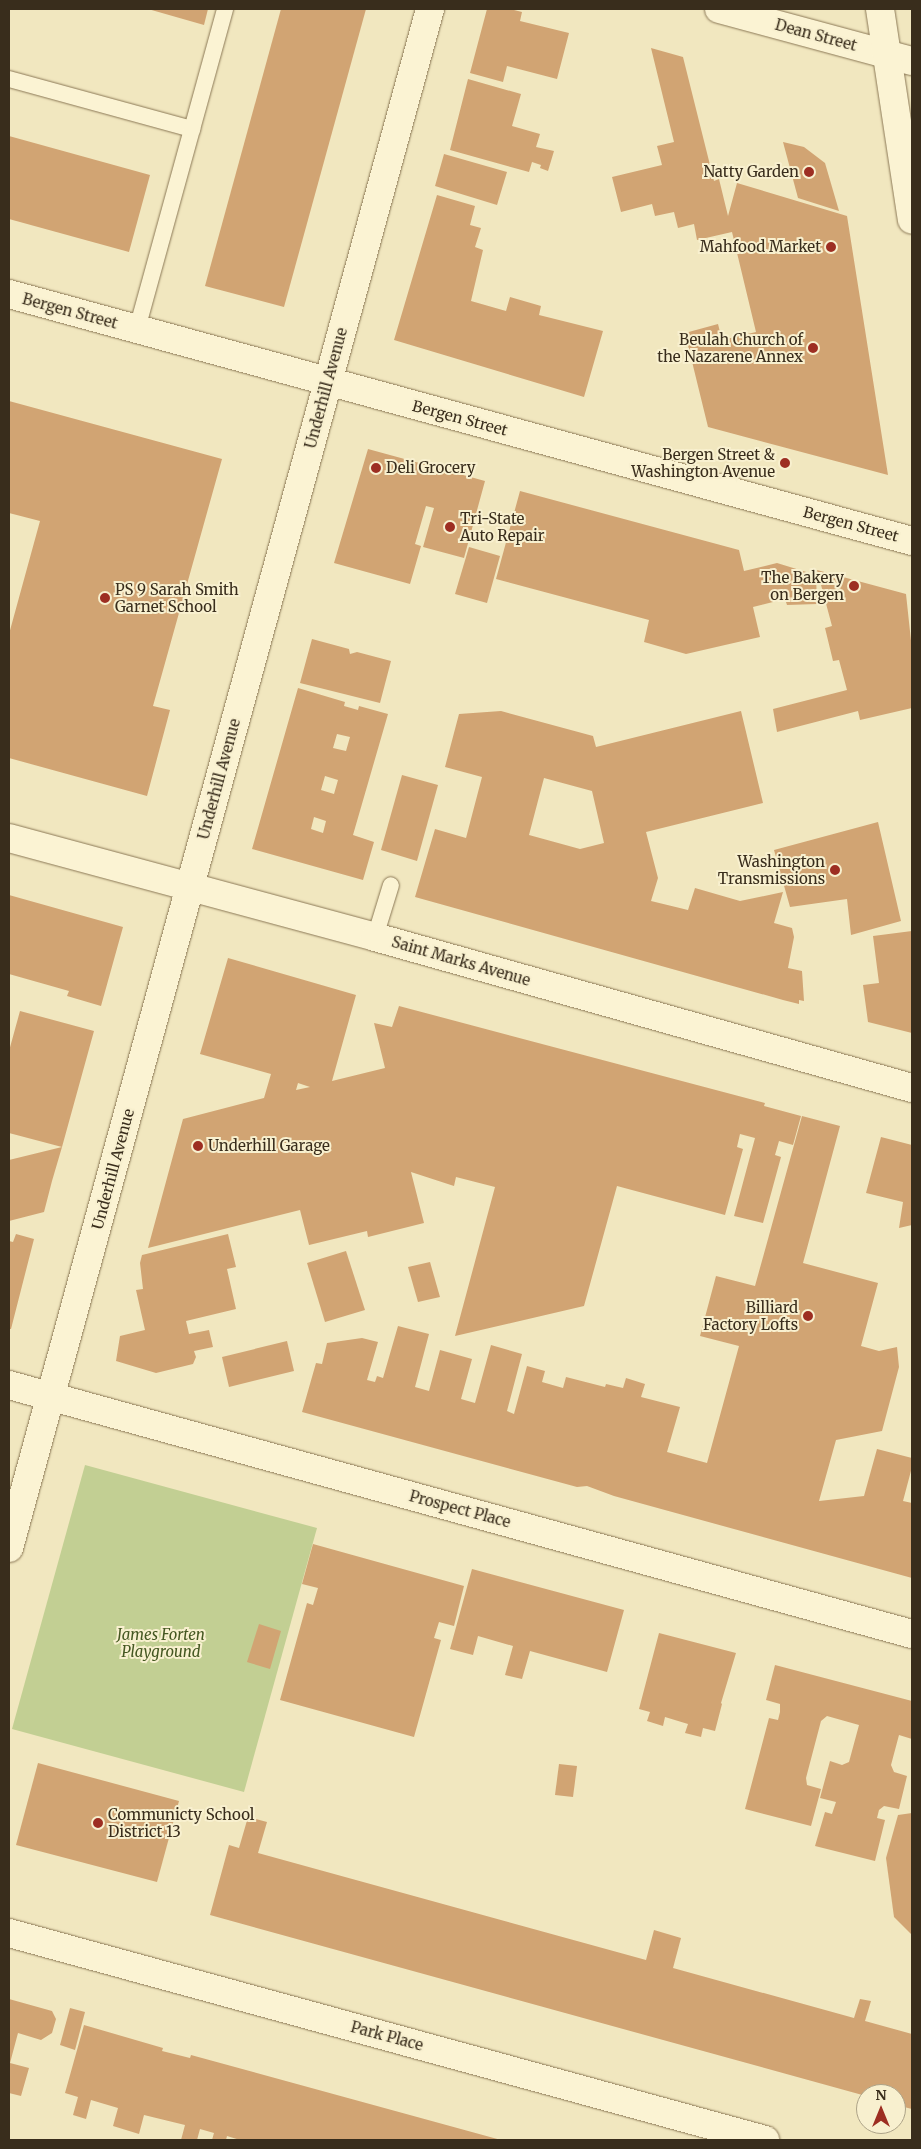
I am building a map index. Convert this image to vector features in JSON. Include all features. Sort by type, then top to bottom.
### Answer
[{"type":"street","name":"Underhill Avenue","points":[[9,1548],[430,9]]},
{"type":"street","name":"Dean Street","points":[[719,9],[900,58]]},
{"type":"street","points":[[880,9],[900,58],[912,220]]},
{"type":"street","name":"Bergen Street","points":[[9,294],[912,541]]},
{"type":"street","name":"Saint Marks Avenue","points":[[9,838],[375,937],[912,1088]]},
{"type":"street","name":"Prospect Place","points":[[9,1385],[912,1634]]},
{"type":"street","name":"Park Place","points":[[9,1933],[765,2140]]},
{"type":"lane","points":[[137,329],[225,9]]},
{"type":"lane","points":[[9,79],[192,129]]},
{"type":"lane","points":[[375,937],[391,885]]},
{"type":"green space","name":"James Forten Playground","points":[[85,1465],[317,1528],[244,1792],[12,1729]]},
{"type":"building","points":[[148,9],[208,9],[204,25]]},
{"type":"building","points":[[281,9],[366,9],[284,307],[205,286]]},
{"type":"building","points":[[487,9],[510,9],[522,12],[520,21],[569,33],[557,79],[507,66],[503,82],[470,73]]},
{"type":"building","points":[[651,48],[683,57],[714,181],[719,179],[728,216],[737,183],[847,216],[888,475],[708,427],[685,333],[718,324],[722,340],[756,332],[732,232],[697,240],[694,224],[678,228],[674,212],[655,216],[652,204],[621,212],[612,177],[662,165],[657,146],[674,142]]},
{"type":"building","points":[[468,79],[521,94],[512,126],[540,134],[536,147],[554,151],[548,171],[540,168],[541,165],[532,162],[529,172],[450,150]]},
{"type":"building","points":[[9,136],[150,175],[129,252],[9,219]]},
{"type":"building","name":"Natty Garden","points":[[783,142],[804,147],[825,163],[839,211],[798,198]]},
{"type":"building","points":[[444,154],[507,172],[497,205],[435,186]]},
{"type":"building","points":[[437,195],[475,206],[470,225],[481,228],[475,247],[483,250],[471,301],[506,311],[510,297],[541,306],[539,315],[603,331],[584,397],[394,340]]},
{"type":"building","name":"PS 9 Sarah Smith Garnet School","points":[[9,401],[222,459],[153,706],[170,710],[147,796],[9,758],[9,634],[40,521],[9,513]]},
{"type":"building","points":[[368,449],[485,481],[464,558],[423,547],[434,508],[426,506],[415,544],[421,546],[410,584],[334,563]]},
{"type":"building","points":[[520,491],[739,550],[744,571],[777,563],[816,575],[817,604],[787,605],[785,599],[753,607],[760,637],[686,654],[644,642],[649,620],[496,579]]},
{"type":"building","points":[[469,547],[500,556],[487,603],[455,594]]},
{"type":"building","points":[[817,570],[906,594],[912,650],[912,708],[860,720],[858,711],[777,732],[773,709],[847,690],[839,660],[833,661],[825,628],[832,626]]},
{"type":"building","points":[[312,639],[349,649],[350,654],[357,652],[391,661],[380,703],[300,683]]},
{"type":"building","points":[[298,688],[345,702],[344,706],[358,710],[359,706],[388,714],[353,835],[374,842],[363,880],[252,849]],"holes":[[[337,734],[350,737],[346,751],[333,748]],[[325,776],[338,780],[334,794],[321,790]],[[314,817],[326,821],[323,833],[311,829]]]},
{"type":"building","points":[[501,711],[593,736],[596,747],[741,711],[763,803],[646,832],[658,878],[651,901],[688,910],[695,888],[740,901],[783,892],[774,923],[792,928],[794,937],[788,968],[802,971],[804,1001],[799,1000],[799,1004],[783,1000],[415,897],[435,829],[466,838],[482,777],[445,767],[459,714]],"holes":[[[544,778],[592,791],[604,843],[580,849],[529,835]]]},
{"type":"building","points":[[402,775],[438,785],[417,861],[381,850]]},
{"type":"building","name":"Washington Transmissions","points":[[878,822],[901,921],[851,935],[847,899],[790,907],[774,850]]},
{"type":"building","points":[[9,895],[123,927],[101,1006],[67,996],[69,991],[9,974]]},
{"type":"building","points":[[912,931],[912,1033],[868,1022],[863,985],[879,983],[873,936]]},
{"type":"building","points":[[228,958],[356,995],[332,1081],[385,1068],[374,1023],[392,1027],[399,1006],[765,1103],[764,1106],[801,1116],[793,1145],[779,1141],[775,1155],[781,1157],[763,1223],[734,1216],[755,1138],[740,1134],[737,1147],[743,1149],[725,1215],[617,1186],[584,1306],[455,1336],[495,1187],[456,1177],[454,1186],[411,1172],[424,1223],[368,1237],[367,1231],[309,1245],[300,1210],[148,1248],[183,1119],[264,1098],[271,1074],[200,1054]],"holes":[[[298,1083],[310,1087],[296,1090]]]},
{"type":"building","points":[[20,1011],[94,1031],[62,1147],[9,1133],[9,1051]]},
{"type":"building","points":[[802,1116],[840,1126],[803,1263],[878,1283],[861,1346],[879,1351],[897,1347],[899,1367],[882,1431],[836,1440],[819,1501],[864,1496],[877,1449],[912,1458],[912,1467],[903,1501],[912,1503],[912,1578],[614,1496],[587,1486],[577,1487],[302,1412],[316,1363],[322,1364],[327,1343],[362,1338],[378,1342],[367,1380],[375,1382],[377,1376],[383,1378],[398,1326],[429,1334],[415,1387],[429,1391],[440,1350],[472,1359],[461,1399],[475,1403],[491,1345],[522,1354],[507,1411],[514,1414],[527,1366],[545,1371],[542,1382],[563,1388],[566,1377],[605,1387],[606,1384],[623,1388],[626,1378],[645,1384],[641,1397],[680,1407],[667,1452],[707,1463],[739,1346],[700,1336],[716,1276],[755,1286]]},
{"type":"building","points":[[881,1137],[912,1145],[912,1225],[899,1228],[903,1202],[866,1193]]},
{"type":"building","points":[[62,1147],[44,1212],[9,1221],[9,1160]]},
{"type":"building","points":[[16,1234],[34,1239],[11,1329],[9,1329],[9,1241],[13,1242]]},
{"type":"building","points":[[228,1234],[236,1267],[227,1269],[236,1309],[186,1321],[189,1334],[209,1330],[213,1347],[194,1351],[196,1357],[193,1364],[156,1373],[116,1361],[120,1336],[145,1330],[136,1290],[143,1289],[140,1263],[142,1255]]},
{"type":"building","points":[[346,1251],[365,1310],[325,1322],[307,1263]]},
{"type":"building","points":[[430,1262],[440,1297],[418,1302],[408,1267]]},
{"type":"building","points":[[287,1341],[294,1371],[229,1387],[222,1357]]},
{"type":"building","points":[[313,1544],[464,1586],[454,1626],[439,1622],[434,1638],[441,1640],[414,1737],[280,1700],[307,1603],[313,1605],[318,1588],[302,1584]]},
{"type":"building","points":[[472,1569],[624,1610],[607,1672],[530,1651],[522,1679],[505,1675],[513,1646],[478,1636],[473,1655],[450,1649]]},
{"type":"building","points":[[259,1624],[281,1631],[270,1669],[247,1662]]},
{"type":"building","points":[[659,1633],[736,1653],[715,1731],[703,1728],[701,1737],[685,1733],[688,1724],[665,1717],[663,1726],[647,1721],[650,1712],[639,1709]]},
{"type":"building","points":[[775,1665],[912,1701],[912,1739],[899,1735],[891,1765],[894,1772],[907,1776],[899,1809],[884,1806],[879,1810],[877,1818],[885,1820],[875,1861],[815,1846],[825,1812],[832,1814],[836,1802],[820,1798],[830,1761],[842,1765],[849,1762],[859,1725],[827,1716],[821,1721],[806,1778],[807,1785],[821,1789],[811,1826],[745,1809],[769,1718],[778,1720],[780,1712],[780,1704],[766,1700]]},
{"type":"building","name":"Communicty School District 13","points":[[38,1763],[179,1801],[157,1882],[16,1845]]},
{"type":"building","points":[[559,1764],[577,1766],[573,1797],[555,1795]]},
{"type":"building","points":[[912,1813],[912,1935],[894,1917],[886,1858],[898,1815]]},
{"type":"building","points":[[248,1817],[267,1822],[258,1853],[646,1960],[654,1930],[681,1938],[673,1968],[854,2018],[860,1999],[871,2001],[865,2021],[912,2034],[912,2109],[906,2108],[906,2084],[856,2084],[856,2093],[210,1915],[229,1845],[239,1848]]},
{"type":"building","points":[[9,1999],[52,2011],[56,2019],[52,2033],[41,2040],[18,2033],[10,2063],[29,2068],[21,2096],[9,2093]]},
{"type":"building","points":[[70,2008],[85,2012],[75,2050],[60,2045]]},
{"type":"building","points":[[84,2025],[163,2048],[162,2051],[190,2058],[191,2055],[501,2140],[240,2140],[227,2136],[226,2140],[212,2140],[214,2133],[200,2129],[197,2140],[181,2140],[185,2125],[144,2115],[139,2134],[113,2126],[118,2108],[91,2100],[86,2119],[73,2115],[78,2097],[65,2093]]},
{"type":"place","name":"Natty Garden","points":[[809,172]]},
{"type":"place","name":"Mahfood Market","points":[[831,247]]},
{"type":"place","name":"Beulah Church of the Nazarene Annex","points":[[813,348]]},
{"type":"place","name":"Bergen Street & Washington Avenue","points":[[785,463]]},
{"type":"place","name":"Deli Grocery","points":[[376,468]]},
{"type":"place","name":"Tri-State Auto Repair","points":[[450,527]]},
{"type":"place","name":"The Bakery on Bergen","points":[[854,586]]},
{"type":"place","name":"PS 9 Sarah Smith Garnet School","points":[[105,598]]},
{"type":"place","name":"Washington Transmissions","points":[[835,870]]},
{"type":"place","name":"Underhill Garage","points":[[198,1146]]},
{"type":"place","name":"Billiard Factory Lofts","points":[[808,1316]]},
{"type":"place","name":"Communicty School District 13","points":[[98,1823]]}]
